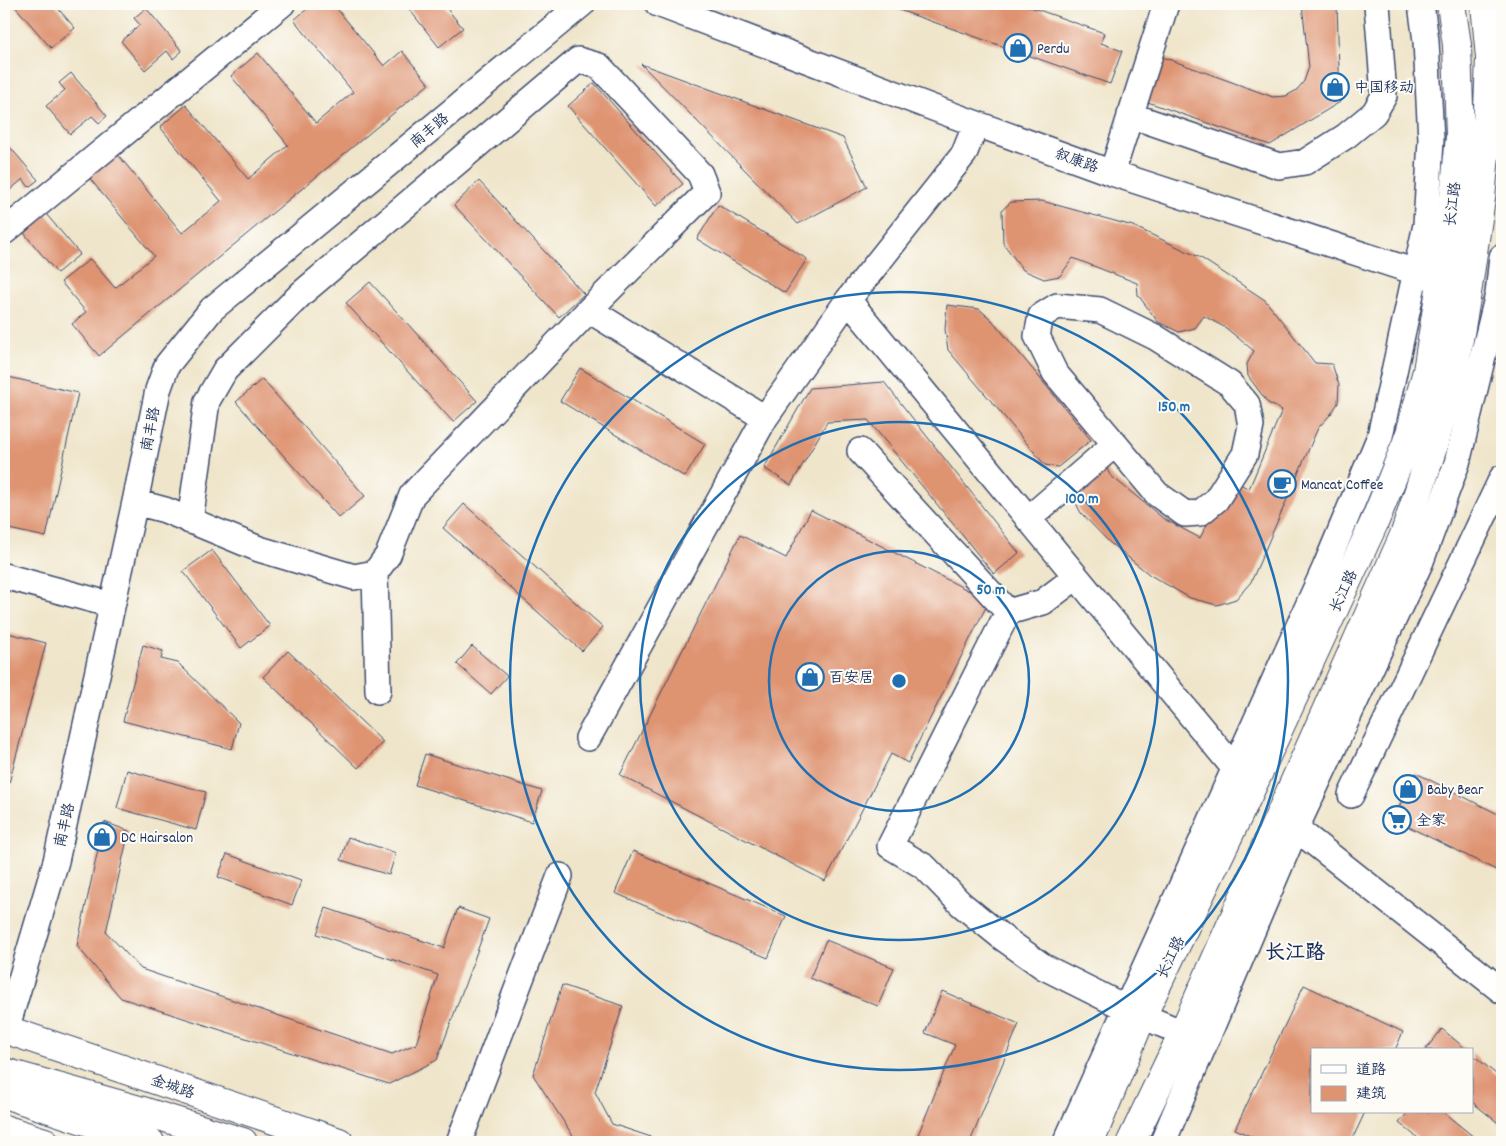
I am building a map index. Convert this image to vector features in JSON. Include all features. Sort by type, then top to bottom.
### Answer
[{"type":"main road","name":"长江路","points":[[1090,1142],[1134,1012],[1243,779],[1374,523],[1408,437],[1427,371],[1429,276],[1453,206],[1460,136],[1458,45],[1451,4]]},
{"type":"main road","name":"长江路","points":[[1131,1142],[1182,1033],[1287,821],[1404,533],[1433,447],[1452,380],[1481,198],[1487,133],[1490,58],[1485,4]]},
{"type":"main road","name":"金城路","points":[[5,1030],[340,1142]]},
{"type":"main road","points":[[4,1072],[146,1112],[243,1142]]},
{"type":"main road","points":[[4,1094],[150,1142]]},
{"type":"main road","points":[[4,1128],[45,1142]]},
{"type":"street","points":[[4,232],[282,4]]},
{"type":"street","name":"南丰路","points":[[5,1030],[56,861],[158,390],[167,365],[212,309],[582,4]]},
{"type":"street","name":"叙康路","points":[[658,4],[976,124],[1112,173],[1429,276],[1500,295]]},
{"type":"street","points":[[1112,173],[1166,4]]},
{"type":"street","points":[[1130,115],[1280,166],[1305,162],[1346,136],[1367,119],[1374,113],[1384,96],[1377,4]]},
{"type":"street","name":"长江路","points":[[1421,4],[1426,41],[1431,140],[1426,224],[1429,276]]},
{"type":"street","points":[[190,521],[207,401],[225,370],[302,293],[578,60],[599,66],[700,174],[707,192],[589,310],[412,495],[388,555],[375,573],[378,691]]},
{"type":"street","points":[[588,738],[765,418],[848,300],[964,154],[976,124]]},
{"type":"street","name":"长江路","points":[[1163,1142],[1287,821],[1428,543],[1457,463],[1500,295],[1502,257]]},
{"type":"street","points":[[848,300],[1243,779]]},
{"type":"street","points":[[1057,306],[1100,310],[1155,337],[1230,384],[1247,404],[1251,426],[1245,454],[1216,500],[1200,513],[1185,514],[1157,494],[1115,444],[1055,373],[1037,336],[1041,316],[1057,306]]},
{"type":"street","points":[[589,310],[765,418]]},
{"type":"street","points":[[1028,518],[1115,444]]},
{"type":"street","points":[[860,451],[1008,612]]},
{"type":"street","points":[[1351,795],[1502,478]]},
{"type":"street","points":[[135,502],[165,510],[259,549],[354,577],[375,573]]},
{"type":"street","points":[[4,576],[112,605]]},
{"type":"street","points":[[1076,577],[1043,602],[1008,612],[890,846],[925,867],[961,904],[1003,938],[1044,967],[1134,1012],[1182,1033]]},
{"type":"street","points":[[1287,821],[1502,991]]},
{"type":"street","points":[[459,1142],[560,876]]},
{"type":"street","name":"长江路","points":[[1066,1142],[1134,1012]]},
{"type":"building","points":[[13,4],[54,4],[75,28],[51,48]]},
{"type":"building","points":[[313,4],[333,4],[384,66],[402,51],[429,84],[99,356],[72,324],[86,312],[61,282],[90,259],[115,288],[154,256],[86,174],[115,151],[182,233],[221,201],[160,127],[186,105],[248,179],[288,145],[231,76],[258,53],[316,123],[353,92],[294,20]]},
{"type":"building","points":[[405,4],[443,4],[463,28],[439,47]]},
{"type":"building","points":[[882,4],[1022,4],[1104,33],[1101,43],[1122,51],[1110,84]]},
{"type":"building","points":[[1302,4],[1337,4],[1340,102],[1270,145],[1142,100],[1157,55],[1273,97],[1286,96],[1297,90],[1304,81],[1309,67]]},
{"type":"building","points":[[146,8],[182,51],[173,59],[167,51],[145,70],[121,41],[140,25],[134,18]]},
{"type":"building","points":[[641,64],[843,138],[867,187],[798,224]]},
{"type":"building","points":[[71,73],[107,116],[99,123],[92,116],[70,134],[46,106],[65,90],[59,83]]},
{"type":"building","points":[[594,83],[683,184],[656,206],[568,106]]},
{"type":"building","points":[[4,140],[38,180],[29,187],[23,179],[4,195]]},
{"type":"building","points":[[479,181],[584,294],[559,317],[454,205]]},
{"type":"building","points":[[1042,201],[1133,226],[1201,258],[1265,300],[1315,363],[1332,364],[1339,385],[1338,403],[1318,428],[1251,582],[1236,599],[1217,605],[1190,598],[1150,575],[1109,542],[1081,513],[1073,498],[1106,467],[1110,475],[1164,519],[1200,538],[1231,479],[1249,489],[1282,410],[1268,403],[1248,376],[1247,364],[1254,351],[1226,328],[1204,316],[1195,328],[1179,332],[1158,322],[1138,295],[1137,283],[1073,258],[1060,276],[1044,279],[1023,270],[1003,243],[1002,210],[1011,202]]},
{"type":"building","points":[[718,205],[807,259],[785,293],[697,239]]},
{"type":"building","points":[[46,214],[80,254],[57,273],[24,233]]},
{"type":"building","points":[[370,282],[477,401],[453,422],[346,303]]},
{"type":"building","points":[[947,305],[979,309],[992,320],[1091,440],[1058,467],[1045,465],[948,350],[945,329]]},
{"type":"building","points":[[580,368],[705,444],[685,477],[560,401]]},
{"type":"building","points":[[4,376],[78,393],[46,537],[4,528]]},
{"type":"building","points":[[262,379],[365,496],[339,518],[236,402]]},
{"type":"building","points":[[884,382],[1019,553],[994,574],[868,420],[827,422],[791,485],[764,468],[810,388]]},
{"type":"building","points":[[464,504],[603,627],[582,651],[443,528]]},
{"type":"building","name":"百安居","points":[[811,510],[989,601],[908,763],[891,754],[825,881],[620,775],[740,535],[786,558]]},
{"type":"building","points":[[212,550],[270,626],[241,648],[183,571]]},
{"type":"building","points":[[4,632],[46,643],[4,802]]},
{"type":"building","points":[[143,645],[163,651],[161,659],[178,663],[239,723],[232,749],[123,721]]},
{"type":"building","points":[[472,646],[507,676],[491,694],[457,664]]},
{"type":"building","points":[[288,651],[383,742],[358,768],[263,677]]},
{"type":"building","points":[[425,754],[542,791],[532,822],[415,785]]},
{"type":"building","points":[[127,770],[206,792],[196,830],[117,808]]},
{"type":"building","points":[[1416,773],[1502,816],[1502,873],[1393,819]]},
{"type":"building","points":[[104,822],[129,831],[106,932],[141,969],[392,1054],[416,1044],[438,975],[317,934],[326,908],[444,948],[458,908],[489,919],[437,1060],[389,1084],[121,998],[77,946]]},
{"type":"building","points":[[348,837],[396,853],[389,875],[341,860]]},
{"type":"building","points":[[633,851],[786,916],[768,958],[615,893]]},
{"type":"building","points":[[227,854],[301,881],[292,905],[218,877]]},
{"type":"building","points":[[826,940],[894,968],[878,1006],[810,978]]},
{"type":"building","points":[[562,985],[623,1006],[595,1092],[612,1124],[666,1142],[577,1142],[533,1075]]},
{"type":"building","points":[[1304,985],[1403,1032],[1396,1048],[1311,1048],[1311,1114],[1364,1114],[1351,1142],[1263,1142],[1235,1129]]},
{"type":"building","points":[[942,991],[1019,1024],[970,1142],[915,1142],[955,1045],[925,1033]]},
{"type":"building","points":[[1442,1029],[1465,1048],[1427,1048]]},
{"type":"building","points":[[1474,1056],[1502,1079],[1502,1126],[1474,1104]]},
{"type":"building","points":[[1406,1114],[1445,1114],[1480,1142],[1423,1142],[1399,1123]]},
{"type":"place","name":"Perdu","points":[[1018,48]]},
{"type":"place","name":"中国移动","points":[[1335,87]]},
{"type":"place","name":"Mancat Coffee","points":[[1282,484]]},
{"type":"place","name":"百安居","points":[[810,677]]},
{"type":"place","name":"Baby Bear","points":[[1408,789]]},
{"type":"place","name":"全家","points":[[1397,820]]},
{"type":"place","name":"DC Hairsalon","points":[[102,837]]},
{"type":"district","name":"长江路","points":[[1295,951]]}]
